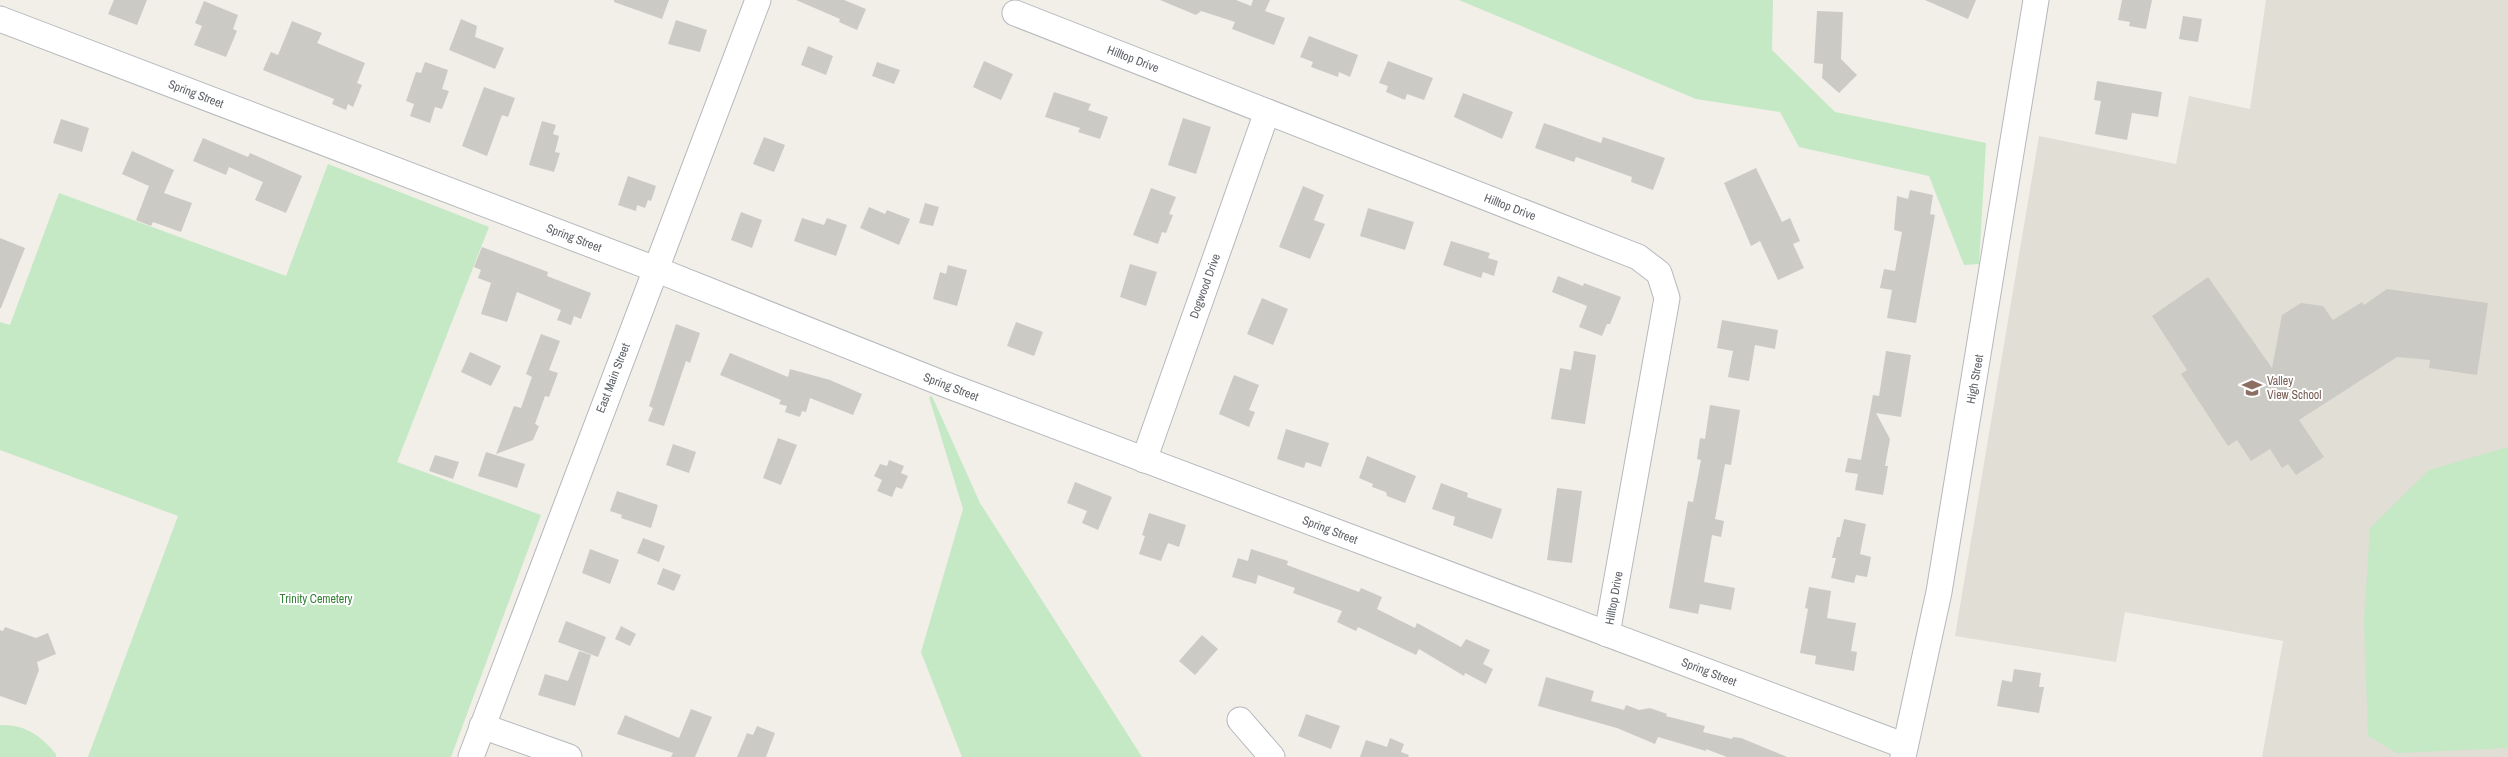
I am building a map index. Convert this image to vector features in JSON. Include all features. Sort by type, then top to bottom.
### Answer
[{"type":"street","name":"East Main Street","points":[[471,757],[758,0]]},
{"type":"street","name":"High Street","points":[[1904,752],[1939,592],[2036,0]]},
{"type":"street","name":"Hilltop Drive","points":[[1015,13],[1638,257],[1659,273],[1667,298],[1607,634]]},
{"type":"street","name":"Spring Street","points":[[0,19],[655,268],[944,384],[1607,634],[1904,752]]},
{"type":"street","name":"Dogwood Drive","points":[[1144,460],[1267,112]]},
{"type":"street","points":[[1240,720],[1272,757]]},
{"type":"street","points":[[482,726],[569,757]]},
{"type":"shaded area","name":"Valley View School","points":[[2266,0],[2508,0],[2508,757],[2262,757],[2283,641],[2125,612],[2116,662],[1955,636],[2039,136],[2176,164],[2189,96],[2250,109]]},
{"type":"green space","points":[[1459,0],[1773,0],[1772,50],[1835,112],[1986,143],[1979,264],[1964,265],[1929,176],[1799,147],[1780,112],[1696,99]]},
{"type":"green space","name":"Trinity Cemetery","points":[[328,164],[489,227],[397,462],[541,515],[451,757],[88,757],[178,516],[0,450],[0,322],[10,325],[59,193],[286,276]]},
{"type":"green space","points":[[932,396],[980,503],[1142,757],[962,757],[921,652],[963,509],[929,397]]},
{"type":"green space","points":[[2508,447],[2508,748],[2397,753],[2368,736],[2364,621],[2370,528],[2429,470]]},
{"type":"green space","points":[[0,725],[9,725],[32,732],[56,754],[56,757],[0,757]]},
{"type":"building","points":[[114,0],[147,0],[137,25],[108,14]]},
{"type":"building","points":[[614,0],[669,0],[662,19],[614,2]]},
{"type":"building","points":[[796,0],[844,0],[866,9],[857,30],[839,22],[840,19]]},
{"type":"building","points":[[1160,0],[1236,0],[1251,6],[1253,0],[1270,0],[1265,11],[1285,18],[1274,45],[1232,29],[1235,22],[1201,11],[1196,15]]},
{"type":"building","points":[[1925,0],[1976,0],[1968,19]]},
{"type":"building","points":[[2122,0],[2152,0],[2146,29],[2129,26],[2130,22],[2118,20]]},
{"type":"building","points":[[204,1],[238,15],[233,29],[237,31],[226,57],[194,45],[202,26],[195,23]]},
{"type":"building","points":[[1817,11],[1843,12],[1841,59],[1857,75],[1839,93],[1822,78],[1823,64],[1814,63]]},
{"type":"building","points":[[2183,16],[2202,19],[2198,42],[2179,39]]},
{"type":"building","points":[[461,19],[477,26],[475,37],[504,48],[495,69],[449,50]]},
{"type":"building","points":[[676,20],[707,30],[700,52],[668,44]]},
{"type":"building","points":[[292,21],[322,33],[317,43],[365,63],[357,83],[362,85],[353,107],[348,104],[346,110],[332,104],[334,99],[263,70],[271,52],[278,55]]},
{"type":"building","points":[[1309,36],[1358,55],[1350,77],[1339,72],[1338,77],[1311,67],[1313,62],[1300,57]]},
{"type":"building","points":[[808,46],[833,56],[826,75],[801,65]]},
{"type":"building","points":[[984,61],[1013,74],[1001,100],[973,87]]},
{"type":"building","points":[[1388,61],[1433,78],[1424,100],[1407,94],[1405,100],[1386,92],[1388,86],[1379,83]]},
{"type":"building","points":[[425,62],[448,70],[442,89],[449,91],[442,109],[435,107],[430,123],[410,116],[414,104],[406,101],[416,72],[421,73]]},
{"type":"building","points":[[877,62],[900,70],[894,84],[872,76]]},
{"type":"building","points":[[2097,81],[2162,92],[2158,117],[2132,113],[2127,140],[2095,134],[2101,101],[2094,100]]},
{"type":"building","points":[[484,87],[515,98],[508,117],[502,115],[487,156],[462,146]]},
{"type":"building","points":[[1054,92],[1091,104],[1088,110],[1108,117],[1100,139],[1078,132],[1080,128],[1045,117]]},
{"type":"building","points":[[1463,93],[1513,112],[1502,139],[1454,117]]},
{"type":"building","points":[[1183,118],[1211,127],[1196,174],[1168,165]]},
{"type":"building","points":[[61,119],[89,128],[82,152],[53,143]]},
{"type":"building","points":[[542,121],[556,125],[553,134],[559,136],[555,152],[560,153],[554,172],[529,165]]},
{"type":"building","points":[[1544,123],[1601,143],[1603,137],[1665,158],[1653,190],[1631,182],[1632,177],[1576,157],[1574,162],[1535,148]]},
{"type":"building","points":[[764,137],[785,145],[774,172],[753,164]]},
{"type":"building","points":[[203,138],[248,157],[250,153],[302,176],[286,213],[255,200],[263,182],[229,167],[226,175],[193,161]]},
{"type":"building","points":[[132,151],[174,170],[164,193],[192,203],[181,232],[153,222],[151,226],[136,220],[149,186],[122,174]]},
{"type":"building","points":[[1756,168],[1782,222],[1790,218],[1800,241],[1793,244],[1804,268],[1778,280],[1760,241],[1751,246],[1724,183]]},
{"type":"building","points":[[628,176],[656,186],[651,201],[648,200],[645,208],[637,205],[636,211],[618,205]]},
{"type":"building","points":[[1303,186],[1324,195],[1314,220],[1325,224],[1310,259],[1279,247]]},
{"type":"building","points":[[1151,188],[1176,197],[1169,214],[1173,215],[1166,233],[1162,232],[1158,244],[1133,235]]},
{"type":"building","points":[[1910,190],[1933,195],[1930,214],[1935,215],[1916,323],[1887,318],[1892,290],[1880,288],[1884,269],[1895,271],[1902,232],[1894,230],[1897,196],[1908,199]]},
{"type":"building","points":[[925,203],[939,207],[933,226],[919,223]]},
{"type":"building","points":[[869,207],[885,214],[887,210],[910,219],[899,245],[860,228]]},
{"type":"building","points":[[1368,208],[1414,222],[1405,250],[1360,236]]},
{"type":"building","points":[[741,212],[762,220],[752,248],[731,240]]},
{"type":"building","points":[[802,218],[824,225],[827,218],[847,225],[836,256],[794,241]]},
{"type":"building","points":[[0,238],[25,248],[1,308],[0,308]]},
{"type":"building","points":[[1451,241],[1490,253],[1488,258],[1498,261],[1494,276],[1483,272],[1481,278],[1443,265]]},
{"type":"building","points":[[482,247],[548,272],[547,276],[591,293],[581,319],[574,316],[571,325],[557,320],[561,310],[517,292],[507,322],[481,314],[491,283],[478,278],[481,270],[474,267]]},
{"type":"building","points":[[1130,264],[1157,272],[1146,306],[1120,297]]},
{"type":"building","points":[[948,265],[967,270],[957,306],[933,299],[940,272],[946,274]]},
{"type":"building","points":[[1558,276],[1583,286],[1584,283],[1621,297],[1610,324],[1607,324],[1602,336],[1579,327],[1587,306],[1552,292]]},
{"type":"building","points":[[2208,277],[2272,368],[2282,315],[2301,303],[2323,306],[2333,320],[2362,302],[2364,305],[2387,289],[2488,303],[2477,375],[2429,368],[2430,360],[2397,357],[2299,420],[2324,457],[2296,475],[2288,464],[2282,468],[2270,449],[2251,461],[2237,440],[2228,446],[2181,374],[2187,370],[2152,316]]},
{"type":"building","points":[[1262,298],[1288,309],[1273,345],[1247,334]]},
{"type":"building","points":[[1722,320],[1778,330],[1775,349],[1755,345],[1749,381],[1728,377],[1733,351],[1717,348]]},
{"type":"building","points":[[1016,322],[1043,332],[1034,356],[1007,346]]},
{"type":"building","points":[[676,324],[700,333],[690,363],[686,361],[664,426],[648,421],[653,408],[649,406]]},
{"type":"building","points":[[541,334],[560,341],[549,370],[558,373],[549,397],[545,396],[535,424],[539,426],[533,440],[496,454],[514,406],[521,408],[532,377],[526,374]]},
{"type":"building","points":[[1574,351],[1596,355],[1585,424],[1551,419],[1560,368],[1571,370]]},
{"type":"building","points":[[1886,351],[1911,355],[1901,417],[1876,413],[1890,439],[1885,466],[1888,466],[1883,495],[1855,490],[1858,474],[1845,472],[1848,458],[1861,460],[1873,395],[1879,396]]},
{"type":"building","points":[[470,352],[501,366],[491,386],[461,372]]},
{"type":"building","points":[[730,353],[788,377],[790,369],[830,380],[862,394],[853,415],[810,398],[806,412],[802,411],[800,417],[785,412],[787,406],[779,404],[781,400],[720,375]]},
{"type":"building","points":[[1234,375],[1259,385],[1249,410],[1255,412],[1249,427],[1219,414]]},
{"type":"building","points":[[1710,405],[1740,410],[1731,465],[1725,464],[1715,519],[1724,521],[1721,537],[1712,535],[1704,582],[1735,588],[1731,610],[1700,604],[1698,614],[1669,608],[1688,501],[1693,502],[1701,460],[1697,459],[1700,438],[1705,439]]},
{"type":"building","points":[[1286,429],[1329,443],[1321,467],[1306,462],[1304,468],[1277,459]]},
{"type":"building","points":[[778,438],[797,445],[781,485],[763,478]]},
{"type":"building","points":[[673,444],[696,452],[689,473],[666,465]]},
{"type":"building","points":[[486,452],[525,464],[517,488],[478,476]]},
{"type":"building","points":[[435,455],[459,462],[453,479],[429,471]]},
{"type":"building","points":[[1367,456],[1416,476],[1405,503],[1387,496],[1386,492],[1372,487],[1373,484],[1359,478]]},
{"type":"building","points":[[889,460],[904,466],[901,473],[908,476],[902,489],[896,487],[892,497],[877,491],[882,480],[874,476],[880,464],[887,466]]},
{"type":"building","points":[[1075,482],[1112,497],[1098,530],[1082,523],[1087,511],[1067,503]]},
{"type":"building","points":[[1441,483],[1468,493],[1467,497],[1502,509],[1492,539],[1453,525],[1455,517],[1432,509]]},
{"type":"building","points":[[1557,488],[1582,491],[1572,563],[1547,560]]},
{"type":"building","points":[[617,491],[658,505],[651,528],[621,518],[622,515],[610,511]]},
{"type":"building","points":[[1149,513],[1186,525],[1179,547],[1168,543],[1161,561],[1139,554],[1145,536],[1142,535]]},
{"type":"building","points":[[1844,519],[1866,524],[1860,554],[1871,557],[1867,577],[1856,575],[1854,583],[1831,578],[1836,558],[1832,558]]},
{"type":"building","points":[[643,538],[665,546],[659,562],[637,553]]},
{"type":"building","points":[[590,549],[619,560],[610,584],[582,573]]},
{"type":"building","points":[[1251,549],[1288,561],[1287,565],[1359,592],[1361,588],[1382,597],[1377,609],[1415,628],[1417,623],[1461,647],[1466,639],[1490,650],[1483,664],[1493,669],[1486,684],[1465,673],[1464,676],[1419,649],[1416,655],[1358,627],[1356,631],[1337,622],[1342,611],[1293,593],[1295,588],[1258,575],[1256,584],[1232,577],[1238,558],[1248,561]]},
{"type":"building","points":[[663,568],[681,575],[674,591],[657,584]]},
{"type":"building","points":[[1809,587],[1831,591],[1827,618],[1856,623],[1851,651],[1857,652],[1854,671],[1815,664],[1816,656],[1800,653],[1808,609],[1805,608]]},
{"type":"building","points":[[566,621],[606,637],[598,657],[558,642]]},
{"type":"building","points":[[621,626],[636,634],[630,646],[615,639]]},
{"type":"building","points":[[5,627],[36,638],[48,633],[56,654],[37,662],[39,670],[26,705],[0,696],[0,630],[3,631]]},
{"type":"building","points":[[1202,635],[1218,649],[1195,675],[1179,661]]},
{"type":"building","points":[[579,651],[591,655],[575,706],[538,695],[545,674],[568,681]]},
{"type":"building","points":[[2014,669],[2041,673],[2039,687],[2044,687],[2039,713],[1997,706],[2002,680],[2012,682]]},
{"type":"building","points":[[1546,677],[1594,691],[1591,701],[1624,710],[1626,705],[1639,710],[1650,708],[1667,714],[1666,716],[1705,726],[1703,732],[1732,739],[1733,737],[1741,738],[1787,757],[1727,757],[1706,749],[1706,751],[1658,737],[1655,744],[1617,728],[1538,706]]},
{"type":"building","points":[[691,709],[712,717],[695,757],[671,757],[673,753],[617,734],[625,715],[679,738]]},
{"type":"building","points":[[1306,714],[1340,726],[1331,749],[1298,736]]},
{"type":"building","points":[[757,726],[775,733],[766,757],[737,757],[747,733],[753,735]]},
{"type":"building","points":[[1390,738],[1404,744],[1401,752],[1409,755],[1408,757],[1360,757],[1366,740],[1387,747]]},
{"type":"place","name":"Valley View School","points":[[2252,388]]}]
